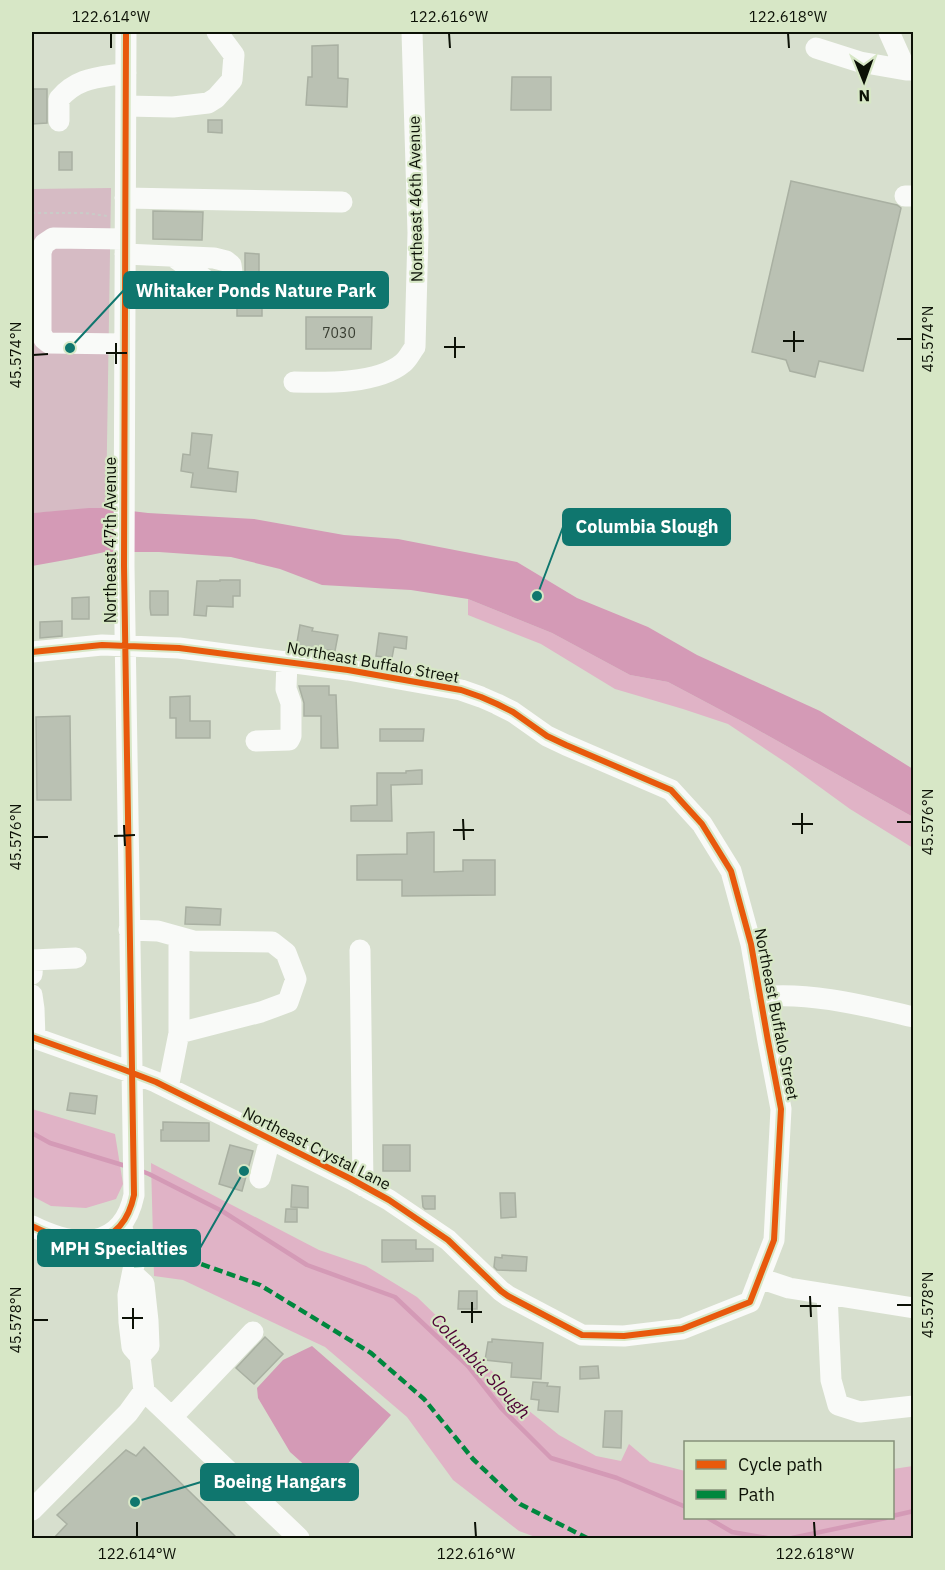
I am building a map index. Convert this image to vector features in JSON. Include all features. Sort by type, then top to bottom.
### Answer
[{"type":"street","name":"Northeast 47th Avenue","points":[[122,1225],[132,1204],[134,1183],[124,645],[126,32]]},
{"type":"street","points":[[126,106],[174,107],[208,103],[216,98],[232,80],[234,55],[217,32]]},
{"type":"street","name":"Northeast 46th Avenue","points":[[294,382],[330,383],[385,373],[403,363],[415,347],[418,233],[412,32]]},
{"type":"street","points":[[889,32],[910,70]]},
{"type":"street","points":[[816,48],[860,62],[910,70]]},
{"type":"street","points":[[59,121],[59,99],[66,90],[80,81],[126,74]]},
{"type":"street","points":[[125,207],[342,202]]},
{"type":"street","points":[[124,344],[49,343],[44,339],[41,333],[41,252],[44,244],[53,238],[125,246],[174,257]]},
{"type":"street","name":"Northeast Buffalo Street","points":[[32,652],[102,645],[179,648],[348,670],[461,690],[513,712],[547,736],[672,790],[702,824],[731,871],[752,944],[781,1109],[774,1240],[750,1302],[682,1329],[634,1335]]},
{"type":"street","points":[[256,741],[289,740],[291,736],[291,703],[286,689],[287,661]]},
{"type":"street","points":[[129,930],[158,931],[195,940],[272,942],[286,953],[296,979],[288,1002],[261,1012],[180,1033]]},
{"type":"street","points":[[168,1088],[180,1033],[179,937]]},
{"type":"street","points":[[360,950],[363,1186]]},
{"type":"street","points":[[32,974],[33,960],[76,958]]},
{"type":"street","points":[[32,995],[33,1038]]},
{"type":"street","points":[[760,997],[779,995],[850,1003],[914,1017]]},
{"type":"street","name":"Northeast Crystal Lane","points":[[33,1038],[168,1088],[363,1186],[398,1206],[448,1240],[508,1296],[582,1335],[634,1335]]},
{"type":"street","points":[[260,1178],[270,1139]]},
{"type":"street","points":[[32,1226],[60,1237],[85,1240],[107,1237],[122,1225],[134,1264],[128,1294],[129,1322],[132,1347],[140,1356],[144,1390],[299,1539]]},
{"type":"street","points":[[759,1278],[789,1288],[914,1308]]},
{"type":"street","points":[[827,1294],[831,1380],[838,1405],[860,1412],[914,1406]]},
{"type":"street","points":[[172,1417],[253,1332]]},
{"type":"street","points":[[32,1510],[128,1413],[144,1390]]},
{"type":"path","points":[[32,213],[85,213],[106,216],[125,207]]},
{"type":"shaded area","points":[[111,188],[106,508],[32,513],[32,189]]},
{"type":"shaded area","points":[[89,508],[254,519],[344,535],[398,539],[517,562],[577,598],[648,627],[697,655],[820,711],[913,769],[913,817],[668,682],[630,675],[552,633],[468,599],[411,590],[322,585],[280,569],[231,557],[159,552],[105,552],[32,566],[32,513]]},
{"type":"shaded area","points":[[468,599],[552,633],[630,675],[668,682],[749,725],[913,817],[913,848],[850,809],[728,724],[615,689],[541,644],[468,615]]},
{"type":"shaded area","points":[[32,1109],[115,1134],[123,1184],[116,1199],[86,1208],[51,1206],[32,1196]]},
{"type":"shaded area","points":[[151,1163],[319,1250],[366,1266],[417,1297],[477,1355],[528,1410],[559,1435],[596,1456],[621,1461],[629,1444],[650,1462],[684,1471],[684,1519],[894,1519],[894,1469],[913,1466],[913,1538],[538,1538],[519,1531],[453,1480],[407,1417],[325,1347],[183,1280],[154,1276]]},
{"type":"shaded area","points":[[312,1346],[391,1415],[328,1486],[290,1452],[258,1398],[257,1388],[283,1360]]},
{"type":"building","points":[[338,45],[338,78],[348,79],[347,107],[306,105],[308,77],[312,77],[312,46]]},
{"type":"building","points":[[512,77],[551,77],[551,110],[511,110]]},
{"type":"building","points":[[32,89],[47,89],[47,123],[32,124]]},
{"type":"building","points":[[208,120],[222,120],[222,133],[208,132]]},
{"type":"building","points":[[59,152],[72,152],[72,170],[59,170]]},
{"type":"building","points":[[791,181],[897,205],[901,208],[863,371],[819,361],[815,377],[790,371],[786,360],[752,352]]},
{"type":"building","points":[[153,211],[203,212],[202,240],[153,239]]},
{"type":"building","points":[[245,253],[259,254],[259,274],[245,273]]},
{"type":"building","points":[[245,295],[262,295],[262,316],[237,316],[237,302],[245,302]]},
{"type":"building","points":[[306,317],[372,317],[371,349],[306,349]]},
{"type":"building","points":[[192,433],[212,435],[208,468],[238,472],[236,492],[191,487],[193,473],[181,471],[183,454],[190,455]]},
{"type":"building","points":[[240,580],[240,596],[233,596],[233,607],[207,606],[206,616],[194,615],[197,581]]},
{"type":"building","points":[[150,591],[168,591],[168,615],[151,615]]},
{"type":"building","points":[[89,597],[89,619],[72,619],[72,598]]},
{"type":"building","points":[[62,621],[62,636],[40,638],[40,622]]},
{"type":"building","points":[[300,625],[313,628],[312,631],[338,635],[335,651],[309,647],[309,650],[296,648]]},
{"type":"building","points":[[379,633],[407,637],[406,649],[394,647],[392,658],[376,656]]},
{"type":"building","points":[[299,686],[329,686],[329,695],[336,695],[338,748],[321,748],[321,716],[304,716],[304,703]]},
{"type":"building","points":[[190,696],[190,721],[210,721],[210,738],[176,738],[176,718],[170,718],[170,697]]},
{"type":"building","points":[[70,716],[71,800],[37,800],[36,717]]},
{"type":"building","points":[[380,729],[424,729],[423,741],[380,741]]},
{"type":"building","points":[[422,770],[422,784],[391,785],[392,821],[351,821],[351,806],[377,805],[377,773],[406,773],[406,771]]},
{"type":"building","points":[[434,832],[434,872],[463,871],[463,860],[495,860],[495,895],[402,896],[402,880],[357,880],[357,855],[407,854],[407,833]]},
{"type":"building","points":[[186,907],[221,909],[220,925],[185,924]]},
{"type":"building","points":[[70,1093],[97,1096],[95,1114],[67,1110]]},
{"type":"building","points":[[163,1122],[209,1123],[209,1141],[161,1141]]},
{"type":"building","points":[[230,1145],[253,1151],[242,1191],[219,1184]]},
{"type":"building","points":[[383,1145],[410,1145],[410,1171],[383,1171]]},
{"type":"building","points":[[292,1185],[308,1187],[308,1208],[291,1207]]},
{"type":"building","points":[[500,1193],[515,1193],[516,1217],[501,1218]]},
{"type":"building","points":[[422,1196],[435,1196],[435,1209],[423,1207]]},
{"type":"building","points":[[286,1209],[297,1209],[297,1222],[285,1222]]},
{"type":"building","points":[[382,1240],[416,1240],[416,1249],[433,1249],[433,1261],[382,1262]]},
{"type":"building","points":[[502,1255],[527,1257],[526,1271],[497,1270],[494,1267],[495,1257],[502,1258]]},
{"type":"building","points":[[459,1291],[477,1291],[477,1309],[458,1309]]},
{"type":"building","points":[[265,1337],[283,1354],[254,1384],[236,1368]]},
{"type":"building","points":[[492,1339],[543,1343],[541,1379],[511,1377],[512,1363],[485,1360],[488,1342],[492,1342]]},
{"type":"building","points":[[598,1366],[599,1378],[580,1379],[580,1367]]},
{"type":"building","points":[[533,1382],[560,1387],[558,1412],[538,1410],[539,1400],[531,1399]]},
{"type":"building","points":[[605,1411],[622,1411],[621,1448],[603,1447]]},
{"type":"building","points":[[144,1447],[238,1539],[53,1539],[67,1524],[57,1515],[126,1450],[136,1456]]},
{"type":"waterway","name":"Columbia Slough","points":[[32,1133],[50,1143],[129,1167]]},
{"type":"waterway","name":"Columbia Slough","points":[[139,1170],[222,1211],[307,1265],[395,1297],[468,1366],[502,1409],[551,1458],[617,1478],[684,1506]]},
{"type":"waterway","name":"Columbia Slough","points":[[894,1516],[914,1511]]},
{"type":"waterway","name":"Columbia Slough","points":[[710,1519],[732,1532],[767,1538]]},
{"type":"waterway","name":"Columbia Slough","points":[[792,1538],[881,1519]]},
{"type":"marked path","points":[[134,1265],[198,1263],[260,1285],[371,1353],[424,1399],[473,1459],[520,1504],[587,1538]]},
{"type":"cycle path","points":[[32,1226],[64,1238],[94,1240],[108,1235],[119,1227],[128,1214],[134,1195],[124,566],[126,32]]},
{"type":"cycle path","points":[[32,652],[102,645],[179,648],[348,670],[461,690],[513,712],[547,736],[671,790],[702,824],[731,871],[751,944],[781,1109],[774,1240],[750,1302],[682,1329],[624,1336],[582,1335],[508,1296],[448,1240],[389,1200],[351,1179],[156,1082],[32,1037]]},
{"type":"place","name":"Whitaker Ponds Nature Park","points":[[70,348]]},
{"type":"place","name":"Columbia Slough","points":[[537,596]]},
{"type":"place","name":"MPH Specialties","points":[[244,1171]]},
{"type":"place","name":"Boeing Hangars","points":[[135,1502]]}]
